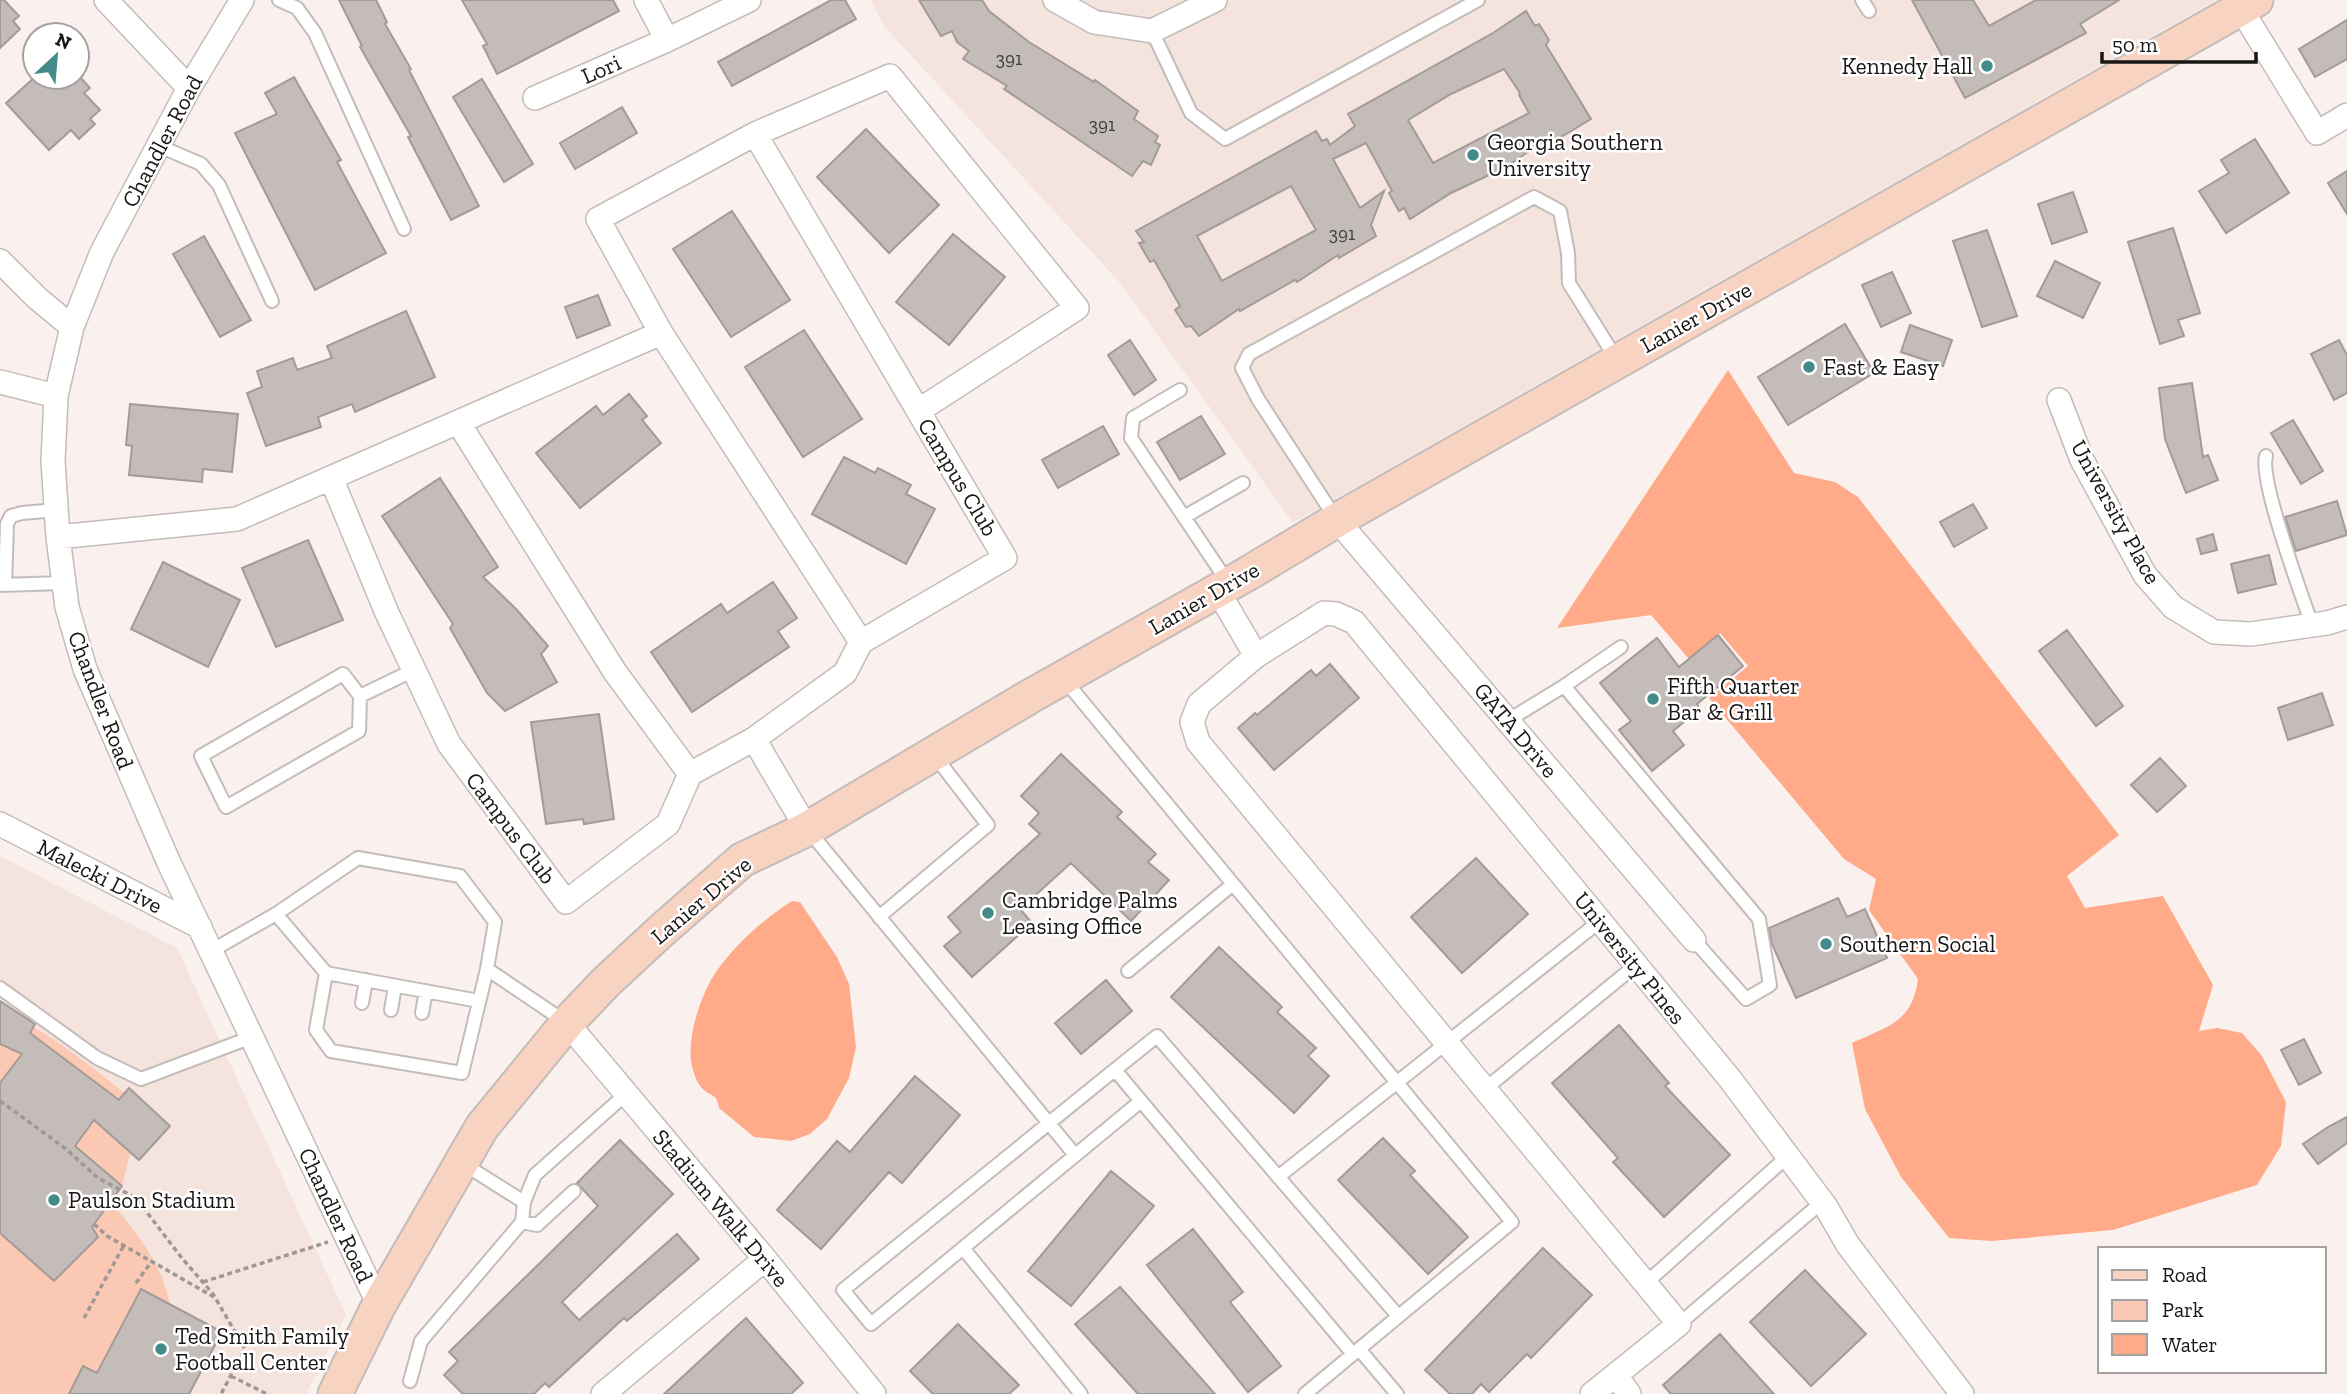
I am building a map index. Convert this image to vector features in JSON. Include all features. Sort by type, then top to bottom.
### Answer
[{"type":"street","points":[[106,0],[190,88]]},
{"type":"street","name":"Chandler Road","points":[[242,0],[190,88],[102,252],[72,327],[56,396],[53,461],[58,537],[67,607],[85,669],[169,863],[379,1305]]},
{"type":"street","points":[[646,0],[667,40]]},
{"type":"street","name":"Lori","points":[[535,98],[667,40],[749,0]]},
{"type":"street","points":[[1055,0],[1094,22],[1152,31],[1215,0]]},
{"type":"street","points":[[2248,4],[2317,133],[2347,115]]},
{"type":"street","name":"Lanier Drive","points":[[335,1394],[379,1305],[482,1127],[567,1023],[615,973],[742,860],[807,829],[1337,520],[2248,4]]},
{"type":"street","points":[[457,422],[615,672],[690,774],[754,739],[845,673],[861,642],[661,333],[598,219],[755,134],[890,76],[1077,308],[918,411]]},
{"type":"street","name":"Campus Club","points":[[755,134],[1005,558],[861,642]]},
{"type":"street","points":[[0,261],[37,298],[72,327]]},
{"type":"street","points":[[58,537],[237,519],[661,333]]},
{"type":"street","points":[[0,382],[56,396]]},
{"type":"street","name":"University Place","points":[[2059,400],[2082,460],[2146,575],[2173,607],[2214,632],[2250,634],[2347,617]]},
{"type":"street","name":"Campus Club","points":[[331,478],[387,613],[449,744],[566,902],[668,824],[690,774]]},
{"type":"street","name":"GATA Drive","points":[[1337,520],[1694,940]]},
{"type":"street","points":[[1224,587],[1256,656]]},
{"type":"street","name":"University Pines","points":[[1679,1324],[1198,743],[1192,722],[1199,704],[1256,656],[1324,613],[1336,614],[1354,622],[1730,1079],[1822,1202],[1848,1245],[1962,1394]]},
{"type":"street","points":[[754,739],[807,829]]},
{"type":"street","name":"Malecki Drive","points":[[0,824],[200,927]]},
{"type":"street","name":"Stadium Walk Drive","points":[[567,1023],[765,1259],[868,1392]]},
{"type":"street","points":[[603,1394],[765,1259]]},
{"type":"street","points":[[1592,1394],[1622,1385],[1679,1324]]},
{"type":"lane","points":[[279,0],[297,8],[316,33],[404,229]]},
{"type":"lane","points":[[1152,31],[1191,113],[1225,139],[1478,0]]},
{"type":"lane","points":[[159,146],[201,164],[219,186],[272,301]]},
{"type":"lane","points":[[1337,520],[1258,399],[1242,368],[1249,354],[1534,197],[1560,211],[1568,253],[1569,283],[1617,360]]},
{"type":"lane","points":[[1180,390],[1133,418],[1131,438],[1184,517],[1224,587]]},
{"type":"lane","points":[[2266,456],[2264,463],[2268,483],[2312,625]]},
{"type":"lane","points":[[1184,517],[1243,482]]},
{"type":"lane","points":[[56,510],[11,516],[7,524],[2,584],[64,583]]},
{"type":"lane","points":[[1507,721],[1621,647]]},
{"type":"lane","points":[[360,696],[414,670]]},
{"type":"lane","points":[[343,674],[360,696],[359,731],[226,807],[201,756],[343,674]]},
{"type":"lane","points":[[1063,678],[1512,1222],[1305,1394]]},
{"type":"lane","points":[[1564,686],[1759,919],[1770,985],[1746,999],[1694,940]]},
{"type":"lane","points":[[880,917],[988,825],[934,755]]},
{"type":"lane","points":[[807,829],[1075,1156]]},
{"type":"lane","points":[[211,951],[276,914],[358,858],[460,876],[495,922],[487,970],[461,1073],[415,1059],[354,1049],[331,1051],[316,1030],[326,973]]},
{"type":"lane","points":[[1128,971],[1233,884]]},
{"type":"lane","points":[[276,914],[326,973],[479,1000]]},
{"type":"lane","points":[[1278,1177],[1600,921]]},
{"type":"lane","points":[[1485,1089],[1636,965]]},
{"type":"lane","points":[[487,970],[567,1023]]},
{"type":"lane","points":[[362,1003],[366,980]]},
{"type":"lane","points":[[391,1010],[395,986]]},
{"type":"lane","points":[[0,988],[97,1058],[141,1079],[252,1037]]},
{"type":"lane","points":[[422,1013],[426,991]]},
{"type":"lane","points":[[1141,1101],[871,1324],[843,1290],[1157,1036],[1398,1316]]},
{"type":"lane","points":[[1115,1070],[1356,1351],[1397,1394]]},
{"type":"lane","points":[[410,1381],[421,1341],[523,1222],[524,1202],[535,1175],[626,1094]]},
{"type":"lane","points":[[1646,1283],[1788,1157]]},
{"type":"lane","points":[[461,1163],[524,1202]]},
{"type":"lane","points":[[523,1222],[537,1225],[574,1191]]},
{"type":"lane","points":[[1679,1324],[1822,1202]]},
{"type":"lane","points":[[963,1248],[1081,1394]]},
{"type":"path","points":[[0,1101],[66,1149],[98,1178],[136,1198],[216,1298],[245,1349],[221,1394]]},
{"type":"path","points":[[94,1224],[107,1236],[216,1298]]},
{"type":"path","points":[[203,1282],[346,1236]]},
{"type":"path","points":[[84,1318],[124,1245]]},
{"type":"path","points":[[136,1283],[152,1261]]},
{"type":"path","points":[[231,1376],[267,1394]]},
{"type":"shaded area","name":"Georgia Southern University","points":[[871,0],[2216,0],[1293,523],[1120,283],[884,26]]},
{"type":"shaded area","points":[[0,856],[177,948],[346,1315],[306,1394],[0,1394]]},
{"type":"green space","name":"Paulson Stadium","points":[[0,1007],[74,1053],[141,1108],[122,1186],[94,1183],[148,1250],[166,1288],[171,1330],[157,1394],[0,1394]]},
{"type":"water","points":[[1728,370],[1794,473],[1835,482],[1858,497],[2119,835],[2067,876],[2085,908],[2163,896],[2213,985],[2199,1031],[2217,1028],[2242,1033],[2262,1056],[2286,1102],[2281,1146],[2257,1185],[2113,1230],[1992,1241],[1949,1238],[1901,1177],[1865,1109],[1852,1043],[1887,1027],[1904,1014],[1915,994],[1918,979],[1869,910],[1876,879],[1844,859],[1709,698],[1748,666],[1720,633],[1689,659],[1651,615],[1557,628]]},
{"type":"water","points":[[792,901],[800,902],[837,957],[849,984],[856,1047],[849,1078],[827,1119],[810,1134],[791,1141],[754,1137],[719,1108],[715,1097],[697,1081],[691,1059],[691,1046],[700,1004],[718,969],[752,932]]},
{"type":"building","points":[[0,0],[4,0],[19,16],[13,21],[20,29],[0,48]]},
{"type":"building","points":[[339,0],[376,0],[387,22],[385,24],[411,69],[409,70],[479,206],[451,220],[408,137],[411,136],[360,47],[362,46]]},
{"type":"building","points":[[462,0],[613,0],[619,11],[497,74],[483,46],[487,44]]},
{"type":"building","points":[[831,0],[845,0],[856,19],[732,86],[718,62]]},
{"type":"building","points":[[919,0],[982,0],[989,11],[1029,42],[1094,82],[1095,80],[1138,111],[1134,119],[1158,136],[1155,142],[1160,145],[1151,165],[1143,161],[1132,176],[1004,89],[1007,86],[963,59],[969,51],[957,42],[952,31],[941,36]]},
{"type":"building","name":"Kennedy Hall","points":[[1912,0],[1973,0],[1989,26],[2036,0],[2119,0],[2080,24],[2086,33],[1965,98]]},
{"type":"building","points":[[1526,11],[1535,26],[1539,24],[1549,40],[1546,45],[1591,119],[1551,143],[1549,138],[1504,168],[1451,193],[1410,219],[1404,208],[1399,211],[1389,193],[1392,191],[1366,143],[1333,159],[1360,208],[1384,191],[1371,225],[1376,236],[1339,258],[1338,255],[1297,282],[1295,280],[1240,311],[1239,309],[1199,336],[1191,326],[1186,327],[1175,310],[1180,306],[1154,260],[1150,262],[1139,243],[1144,242],[1136,231],[1316,131],[1322,141],[1327,139],[1330,145],[1355,126],[1348,114],[1493,33]],"holes":[[[1504,69],[1529,113],[1433,163],[1408,120],[1451,94]],[[1291,186],[1316,230],[1222,281],[1197,236]]]},
{"type":"building","points":[[2347,20],[2347,59],[2315,77],[2299,49]]},
{"type":"building","points":[[294,77],[341,160],[337,162],[386,253],[315,290],[235,133],[277,114],[265,93]]},
{"type":"building","points":[[482,79],[533,164],[504,182],[453,97]]},
{"type":"building","points":[[21,90],[86,91],[84,93],[100,110],[90,119],[95,124],[79,139],[71,130],[49,150],[6,103]]},
{"type":"building","points":[[622,107],[637,133],[575,169],[560,143]]},
{"type":"building","points":[[866,129],[939,205],[889,253],[817,177]]},
{"type":"building","points":[[2255,139],[2289,193],[2226,233],[2199,191],[2229,173],[2221,160]]},
{"type":"building","points":[[2347,171],[2347,214],[2328,183]]},
{"type":"building","points":[[2073,192],[2087,232],[2052,244],[2038,204]]},
{"type":"building","points":[[732,211],[790,300],[731,337],[673,249]]},
{"type":"building","points":[[2173,228],[2200,313],[2178,320],[2184,336],[2160,344],[2128,242]]},
{"type":"building","points":[[1987,230],[2017,316],[1982,327],[1953,241]]},
{"type":"building","points":[[953,234],[1005,277],[949,345],[896,302]]},
{"type":"building","points":[[204,236],[251,320],[220,337],[173,254]]},
{"type":"building","points":[[2055,261],[2100,283],[2083,318],[2037,296]]},
{"type":"building","points":[[1892,272],[1911,313],[1881,327],[1862,285]]},
{"type":"building","points":[[598,295],[610,325],[577,338],[565,307]]},
{"type":"building","points":[[406,311],[435,377],[355,412],[352,404],[318,417],[321,427],[266,446],[247,393],[262,387],[257,371],[293,358],[297,370],[332,358],[327,346]]},
{"type":"building","points":[[1845,324],[1874,373],[1788,425],[1758,377]]},
{"type":"building","points":[[1910,325],[1952,340],[1943,366],[1901,352]]},
{"type":"building","points":[[804,330],[862,419],[803,457],[745,367]]},
{"type":"building","points":[[1130,340],[1156,380],[1134,395],[1108,355]]},
{"type":"building","points":[[2339,340],[2347,355],[2347,393],[2334,400],[2311,354]]},
{"type":"building","points":[[2192,383],[2203,457],[2208,455],[2218,480],[2186,493],[2165,439],[2159,388]]},
{"type":"building","points":[[629,394],[647,416],[642,420],[661,443],[580,508],[536,453],[596,406],[603,415]]},
{"type":"building","points":[[130,404],[238,414],[232,472],[203,469],[202,482],[129,475],[132,446],[126,445]]},
{"type":"building","points":[[1201,416],[1225,454],[1180,480],[1157,442]]},
{"type":"building","points":[[2293,420],[2323,471],[2301,484],[2271,433]]},
{"type":"building","points":[[1103,426],[1119,454],[1058,488],[1042,460]]},
{"type":"building","points":[[844,457],[875,473],[878,468],[911,485],[906,494],[935,509],[906,564],[812,514]]},
{"type":"building","points":[[440,478],[498,567],[483,577],[517,610],[548,646],[541,654],[557,682],[505,711],[487,693],[450,628],[453,624],[382,516]]},
{"type":"building","points":[[2337,501],[2347,535],[2296,551],[2285,517]]},
{"type":"building","points":[[1973,504],[1987,528],[1954,547],[1940,522]]},
{"type":"building","points":[[2213,534],[2217,550],[2201,554],[2197,539]]},
{"type":"building","points":[[308,540],[343,620],[276,647],[242,568]]},
{"type":"building","points":[[2269,555],[2276,584],[2238,593],[2231,564]]},
{"type":"building","points":[[163,562],[240,600],[208,667],[131,629]]},
{"type":"building","points":[[773,582],[797,618],[778,631],[789,647],[692,712],[651,652],[721,604],[727,613]]},
{"type":"building","points":[[2067,630],[2123,706],[2096,726],[2039,651]]},
{"type":"building","name":"Fifth Quarter Bar & Grill","points":[[1718,635],[1743,666],[1697,704],[1700,709],[1673,731],[1684,745],[1652,771],[1619,730],[1631,721],[1600,683],[1657,638],[1679,667]]},
{"type":"building","points":[[1330,664],[1359,698],[1274,770],[1238,728],[1311,670],[1316,676]]},
{"type":"building","points":[[2322,693],[2333,725],[2288,740],[2278,708]]},
{"type":"building","points":[[599,714],[614,819],[584,824],[583,819],[546,824],[531,722]]},
{"type":"building","points":[[1061,754],[1122,812],[1117,817],[1156,854],[1148,862],[1169,880],[1131,921],[1071,863],[1020,909],[1032,923],[972,977],[944,946],[961,932],[948,917],[1040,834],[1029,824],[1039,813],[1021,796]]},
{"type":"building","points":[[2160,758],[2186,786],[2157,812],[2131,785]]},
{"type":"building","points":[[1476,858],[1528,914],[1462,973],[1411,917]]},
{"type":"building","name":"Southern Social","points":[[1838,898],[1847,917],[1865,909],[1887,958],[1796,998],[1772,944],[1769,928]]},
{"type":"building","points":[[1219,947],[1282,1007],[1277,1012],[1316,1048],[1308,1056],[1329,1076],[1294,1113],[1171,997]]},
{"type":"building","points":[[1106,980],[1132,1011],[1081,1054],[1055,1023]]},
{"type":"building","points":[[0,1001],[35,1024],[30,1033],[119,1100],[129,1088],[170,1126],[139,1160],[94,1120],[75,1146],[122,1186],[92,1227],[98,1237],[54,1281],[0,1233],[0,1083],[22,1054],[0,1044]]},
{"type":"building","points":[[1619,1025],[1669,1083],[1665,1086],[1730,1155],[1664,1217],[1613,1162],[1618,1158],[1552,1083]]},
{"type":"building","points":[[2304,1039],[2321,1073],[2299,1085],[2281,1050]]},
{"type":"building","points":[[915,1076],[960,1115],[902,1183],[889,1172],[821,1249],[777,1210],[837,1141],[850,1152]]},
{"type":"building","points":[[2347,1117],[2347,1143],[2318,1164],[2303,1144]]},
{"type":"building","points":[[1383,1138],[1415,1171],[1410,1175],[1468,1237],[1428,1274],[1338,1180]]},
{"type":"building","points":[[620,1140],[673,1194],[562,1302],[579,1320],[677,1234],[699,1259],[627,1321],[624,1318],[549,1387],[545,1383],[534,1394],[463,1394],[444,1375],[458,1361],[449,1352],[598,1206],[577,1183]]},
{"type":"building","points":[[1111,1171],[1154,1206],[1071,1306],[1028,1271]]},
{"type":"building","points":[[1193,1229],[1243,1292],[1230,1302],[1281,1366],[1248,1392],[1147,1265]]},
{"type":"building","points":[[1543,1248],[1592,1295],[1531,1358],[1527,1354],[1489,1392],[1481,1384],[1472,1394],[1450,1394],[1425,1370]]},
{"type":"building","points":[[1805,1270],[1866,1334],[1811,1386],[1750,1322]]},
{"type":"building","points":[[1120,1287],[1215,1394],[1138,1394],[1075,1324]]},
{"type":"building","name":"Ted Smith Family Football Center","points":[[141,1289],[222,1332],[189,1394],[69,1394],[83,1366],[97,1373]]},
{"type":"building","points":[[746,1318],[803,1383],[791,1394],[664,1394]]},
{"type":"building","points":[[958,1324],[1019,1385],[1009,1394],[933,1394],[910,1371]]},
{"type":"building","points":[[1720,1334],[1774,1394],[1671,1394],[1663,1385]]},
{"type":"place","name":"Kennedy Hall","points":[[1987,66]]},
{"type":"place","name":"Georgia Southern University","points":[[1473,155]]},
{"type":"place","name":"Fast & Easy","points":[[1809,367]]},
{"type":"place","name":"Fifth Quarter Bar & Grill","points":[[1653,699]]},
{"type":"place","name":"Cambridge Palms Leasing Office","points":[[988,913]]},
{"type":"place","name":"Southern Social","points":[[1826,944]]},
{"type":"place","name":"Paulson Stadium","points":[[54,1200]]},
{"type":"place","name":"Ted Smith Family Football Center","points":[[161,1349]]}]
